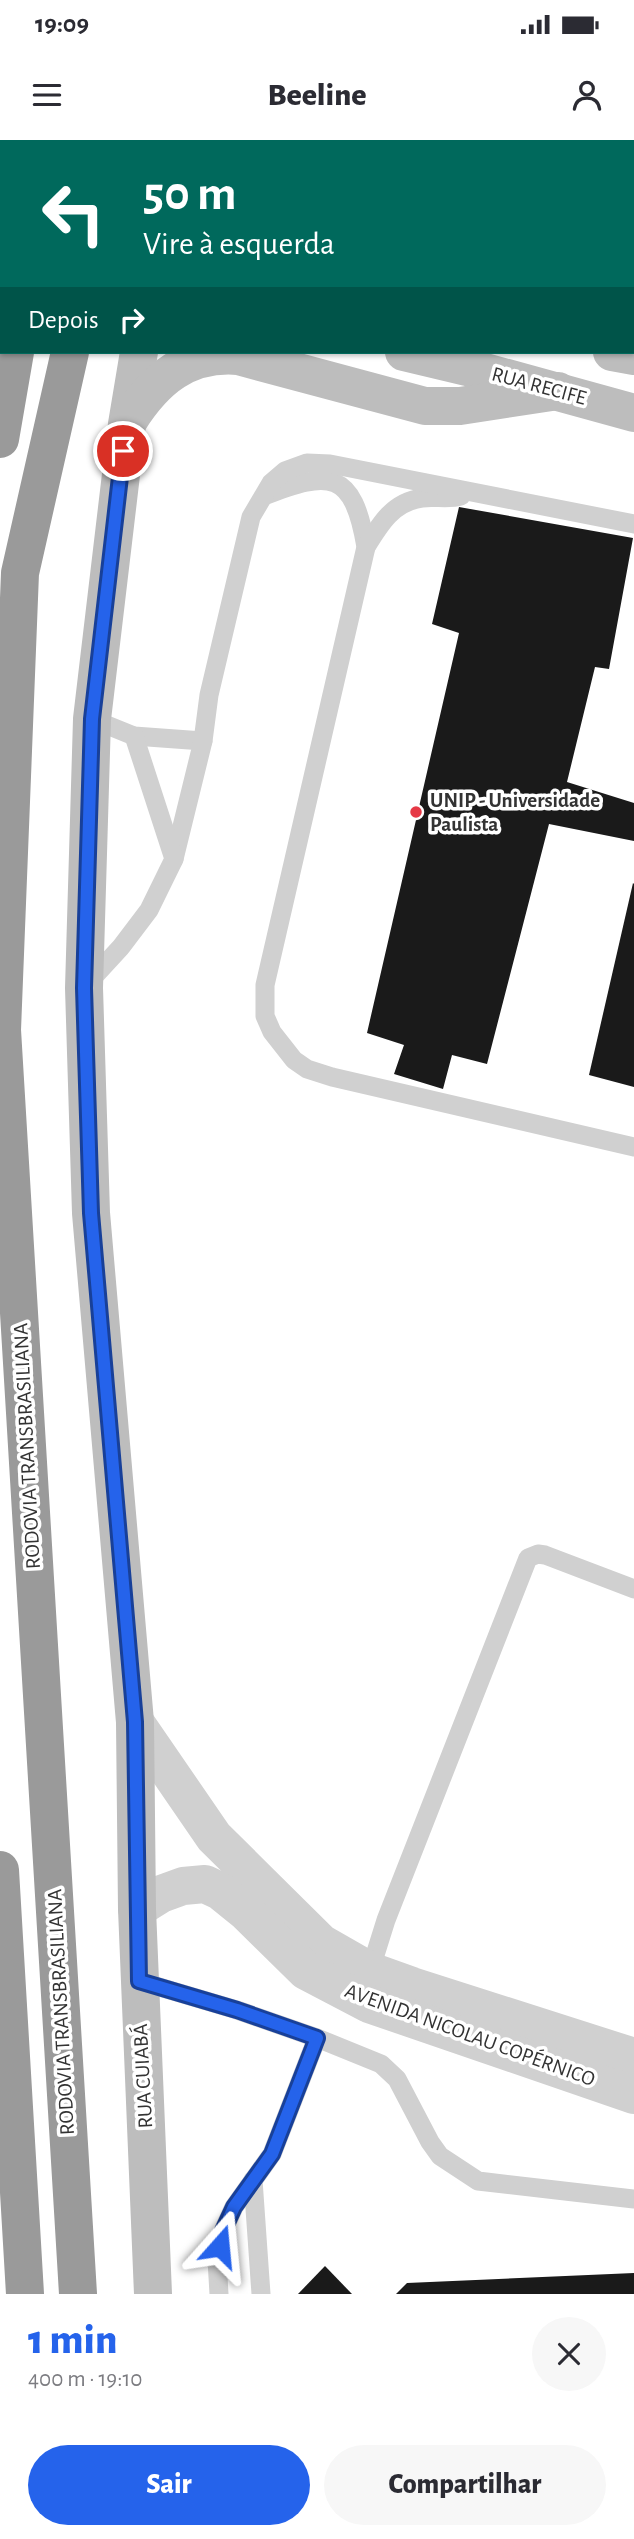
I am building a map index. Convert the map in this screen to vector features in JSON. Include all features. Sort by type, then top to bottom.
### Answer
[{"type":"highway","points":[[0,439],[15,354]]},
{"type":"highway","name":"RODOVIA TRANSBRASILIANA","points":[[70,354],[20,573],[2,1030],[78,2294]]},
{"type":"highway","points":[[1,1891],[25,2294]]},
{"type":"main road","name":"RUA CUIABÁ","points":[[138,354],[92,719],[84,988],[91,1213],[135,1722],[139,1981],[153,2294]]},
{"type":"main road","name":"RUA RECIFE","points":[[412,354],[634,413]]},
{"type":"main road","points":[[127,424],[145,395],[186,358],[223,355],[238,356],[425,406],[460,406],[558,391]]},
{"type":"street","name":"AVENIDA NICOLAU COPÉRNICO","points":[[135,1722],[214,1837],[321,1943],[370,1971],[634,2057]]},
{"type":"street","points":[[137,1909],[161,1894],[183,1886],[205,1884],[214,1837]]},
{"type":"street","name":"AVENIDA NICOLAU COPÉRNICO","points":[[205,1884],[220,1891],[246,1912],[306,1971],[369,2004],[634,2095]]},
{"type":"lane","points":[[84,988],[121,947],[149,910],[174,859],[203,741],[209,695],[251,517],[271,483],[285,471],[307,463],[330,464],[634,524]]},
{"type":"lane","points":[[264,496],[301,481],[337,483],[352,495],[361,520],[366,547]]},
{"type":"lane","points":[[475,491],[454,498],[420,498],[390,511],[366,547],[265,985],[265,1016],[272,1032],[294,1059],[307,1069],[634,1147]]},
{"type":"lane","points":[[92,719],[134,736],[203,741]]},
{"type":"lane","points":[[134,736],[174,859]]},
{"type":"lane","points":[[370,1971],[386,1920],[528,1558],[538,1554],[545,1555],[634,1589]]},
{"type":"lane","points":[[139,1981],[237,2010],[381,2064],[397,2079],[440,2156],[478,2181],[634,2199]]},
{"type":"lane","points":[[219,2294],[217,2260],[223,2231],[234,2207],[272,2154],[317,2038]]},
{"type":"lane","points":[[253,2180],[261,2294]]},
{"type":"building","points":[[459,507],[633,538],[609,669],[595,667],[567,782],[634,803],[634,841],[549,824],[487,1064],[452,1055],[443,1089],[394,1074],[404,1045],[367,1033],[459,633],[432,624]]},
{"type":"building","points":[[634,884],[634,1087],[589,1075]]},
{"type":"building","points":[[325,2266],[352,2294],[298,2294]]},
{"type":"building","points":[[634,2273],[634,2294],[396,2294],[407,2283]]},
{"type":"place","name":"UNIP - Universidade Paulista","points":[[416,812]]},
{"type":"route","points":[[123,451],[92,719],[84,988],[91,1213],[135,1722],[139,1981],[237,2010],[317,2038],[272,2154],[234,2207],[223,2231],[220,2246]]}]
